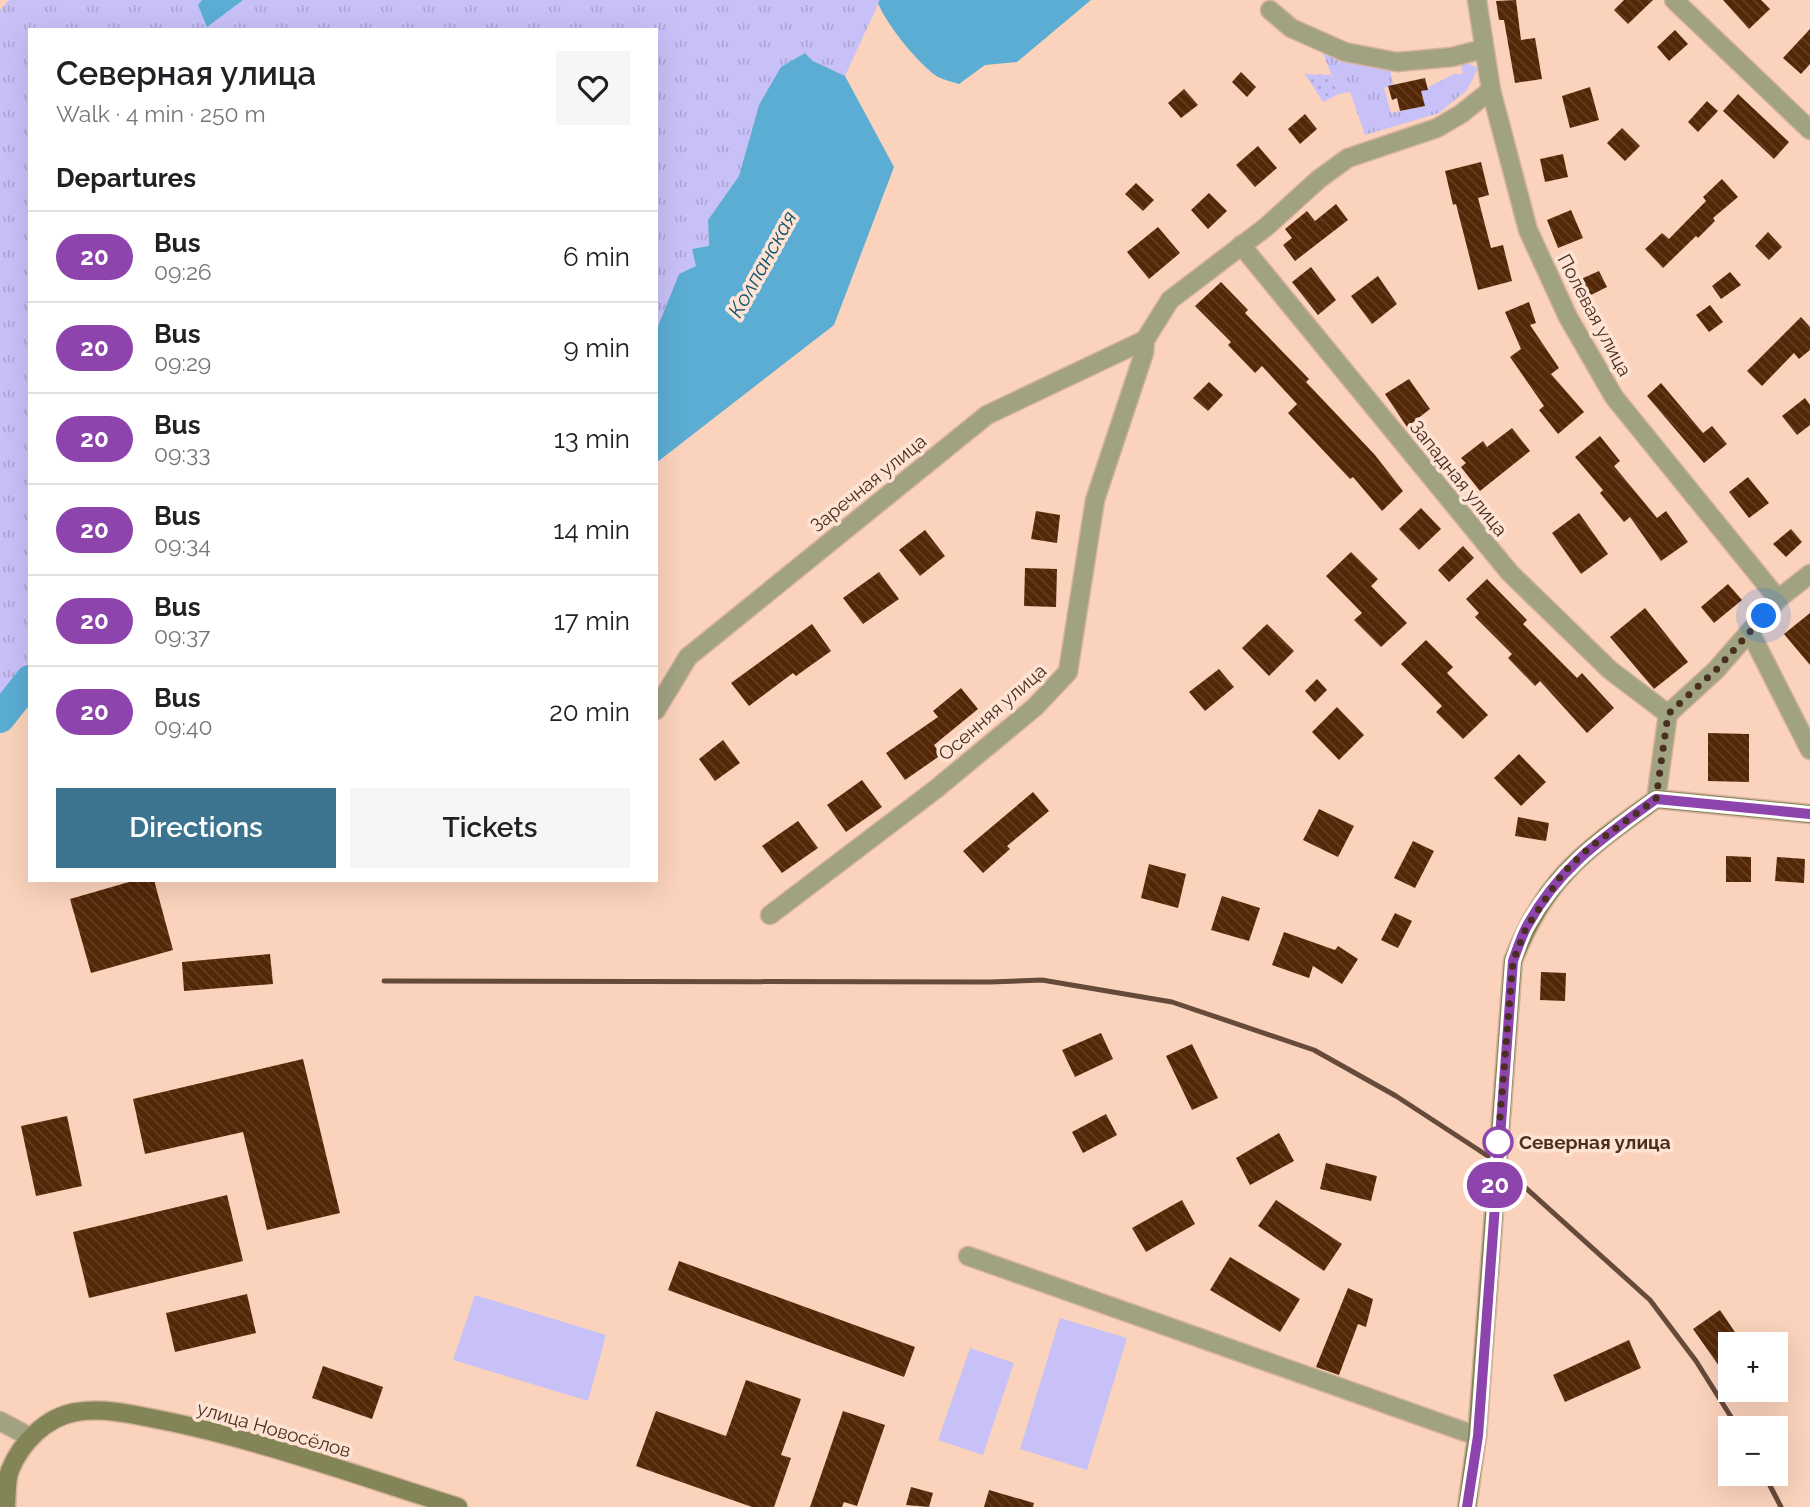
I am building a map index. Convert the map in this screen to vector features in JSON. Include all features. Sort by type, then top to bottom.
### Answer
[{"type":"street","name":"Полевая улица","points":[[1477,0],[1491,90],[1528,230],[1568,317],[1614,397],[1778,599]]},
{"type":"street","points":[[1674,0],[1810,130]]},
{"type":"street","points":[[1270,9],[1291,28],[1345,52],[1397,62],[1452,57],[1483,49]]},
{"type":"street","points":[[1145,340],[1170,300],[1266,227],[1319,179],[1348,158],[1437,128],[1461,114],[1491,90]]},
{"type":"street","name":"Западная улица","points":[[1241,245],[1510,573],[1610,670],[1668,714]]},
{"type":"street","name":"Заречная улица","points":[[658,707],[688,657],[986,415],[1145,340]]},
{"type":"street","name":"Осенняя улица","points":[[770,915],[936,789],[1035,707],[1068,673],[1095,500],[1144,353],[1145,340]]},
{"type":"street","points":[[1656,799],[1668,714],[1716,670],[1778,599],[1810,574]]},
{"type":"street","points":[[1751,632],[1810,750]]},
{"type":"street","points":[[1467,1507],[1478,1436],[1513,961],[1526,928],[1563,873],[1589,848],[1656,799],[1810,814]]},
{"type":"street","points":[[968,1256],[1478,1436]]},
{"type":"street","name":"улица Новосёлов","points":[[30,1437],[50,1423],[74,1412],[118,1411],[219,1432],[276,1448],[458,1507]]},
{"type":"street","points":[[0,1421],[30,1437],[9,1472],[6,1507]]},
{"type":"green space","points":[[9,0],[880,0],[845,76],[813,61],[805,53],[759,105],[739,176],[708,220],[709,247],[696,267],[679,274],[658,326],[658,28],[28,28],[28,683],[0,718],[0,10]]},
{"type":"green space","points":[[1323,53],[1390,68],[1393,85],[1384,88],[1391,113],[1424,106],[1421,91],[1454,74],[1463,74],[1460,63],[1464,61],[1478,68],[1467,90],[1439,113],[1365,135],[1350,92],[1339,94]]},
{"type":"green space","points":[[1305,74],[1331,75],[1339,94],[1323,102]]},
{"type":"green space","points":[[475,1295],[606,1335],[588,1401],[453,1360]]},
{"type":"green space","points":[[1060,1318],[1127,1338],[1087,1470],[1020,1449]]},
{"type":"green space","points":[[970,1348],[1014,1363],[983,1455],[938,1440]]},
{"type":"water","points":[[202,0],[243,0],[207,27],[198,5]]},
{"type":"water","points":[[880,0],[1091,0],[1017,62],[985,65],[959,84],[938,77],[913,54],[888,22],[878,3]]},
{"type":"water","points":[[805,53],[813,61],[845,76],[894,167],[834,325],[658,461],[658,326],[679,274],[696,266],[692,249],[709,246],[708,220],[739,176],[759,105],[781,67]]},
{"type":"building","points":[[1516,0],[1521,40],[1535,38],[1542,79],[1515,83],[1504,20],[1499,20],[1496,1]]},
{"type":"building","points":[[1624,0],[1653,0],[1628,24],[1614,10]]},
{"type":"building","points":[[1723,0],[1761,0],[1770,9],[1749,29]]},
{"type":"building","points":[[1810,29],[1810,64],[1801,74],[1783,58]]},
{"type":"building","points":[[1675,30],[1688,44],[1669,61],[1657,47]]},
{"type":"building","points":[[1241,72],[1256,87],[1247,97],[1232,82]]},
{"type":"building","points":[[1425,78],[1428,90],[1421,91],[1425,106],[1400,111],[1397,98],[1392,100],[1388,86]]},
{"type":"building","points":[[1590,87],[1599,120],[1570,128],[1562,96]]},
{"type":"building","points":[[1184,89],[1198,105],[1181,118],[1168,103]]},
{"type":"building","points":[[1738,94],[1789,142],[1774,159],[1723,111]]},
{"type":"building","points":[[1707,101],[1718,111],[1698,132],[1688,122]]},
{"type":"building","points":[[1305,114],[1317,129],[1300,144],[1288,129]]},
{"type":"building","points":[[1622,128],[1640,146],[1625,161],[1607,143]]},
{"type":"building","points":[[1258,146],[1277,168],[1255,187],[1236,165]]},
{"type":"building","points":[[1563,154],[1568,177],[1545,182],[1540,159]]},
{"type":"building","points":[[1481,162],[1489,195],[1478,198],[1491,248],[1503,245],[1512,281],[1478,290],[1445,171]]},
{"type":"building","points":[[1722,179],[1738,197],[1713,218],[1715,221],[1698,238],[1696,236],[1663,268],[1645,249],[1662,233],[1669,239],[1706,201],[1703,197]]},
{"type":"building","points":[[1136,183],[1154,200],[1143,211],[1125,194]]},
{"type":"building","points":[[1209,193],[1227,211],[1208,229],[1191,210]]},
{"type":"building","points":[[1336,204],[1348,220],[1295,261],[1283,245],[1292,238],[1285,229],[1307,211],[1315,221]]},
{"type":"building","points":[[1571,210],[1583,238],[1558,248],[1547,220]]},
{"type":"building","points":[[1158,227],[1180,253],[1149,279],[1127,252]]},
{"type":"building","points":[[1768,232],[1782,247],[1769,260],[1755,246]]},
{"type":"building","points":[[1311,267],[1336,300],[1318,315],[1292,282]]},
{"type":"building","points":[[1599,271],[1607,287],[1581,300],[1572,283]]},
{"type":"building","points":[[1730,272],[1741,285],[1721,299],[1712,286]]},
{"type":"building","points":[[1378,276],[1397,304],[1372,324],[1351,296]]},
{"type":"building","points":[[1221,282],[1248,310],[1245,313],[1309,379],[1306,382],[1375,455],[1403,491],[1382,511],[1353,477],[1350,479],[1288,413],[1297,404],[1262,366],[1255,373],[1228,345],[1231,342],[1195,306]]},
{"type":"building","points":[[1529,302],[1536,323],[1530,325],[1559,368],[1551,374],[1584,412],[1558,434],[1539,410],[1544,406],[1510,357],[1521,349],[1505,312]]},
{"type":"building","points":[[1710,305],[1723,322],[1709,332],[1696,315]]},
{"type":"building","points":[[1801,317],[1810,327],[1810,350],[1799,359],[1794,353],[1762,386],[1747,371]]},
{"type":"building","points":[[1409,379],[1430,409],[1407,427],[1385,394]]},
{"type":"building","points":[[1209,382],[1223,395],[1208,411],[1193,398]]},
{"type":"building","points":[[1661,383],[1703,433],[1712,426],[1727,444],[1704,463],[1647,396]]},
{"type":"building","points":[[1805,398],[1810,405],[1810,425],[1797,435],[1782,416]]},
{"type":"building","points":[[1512,428],[1530,451],[1480,491],[1461,467],[1466,463],[1461,458],[1483,441],[1487,447]]},
{"type":"building","points":[[1600,436],[1620,461],[1614,466],[1657,518],[1666,511],[1688,542],[1661,561],[1630,517],[1624,522],[1600,493],[1603,490],[1575,457]]},
{"type":"building","points":[[1748,477],[1769,503],[1749,518],[1729,492]]},
{"type":"building","points":[[1421,508],[1441,529],[1419,550],[1399,529]]},
{"type":"building","points":[[1036,511],[1060,515],[1057,543],[1031,539]]},
{"type":"building","points":[[1579,513],[1608,554],[1581,574],[1552,533]]},
{"type":"building","points":[[1791,529],[1802,542],[1786,557],[1773,544]]},
{"type":"building","points":[[925,530],[945,556],[920,576],[899,550]]},
{"type":"building","points":[[1463,546],[1474,558],[1449,582],[1438,570]]},
{"type":"building","points":[[1351,552],[1378,579],[1371,586],[1407,623],[1381,647],[1354,620],[1362,613],[1326,576]]},
{"type":"building","points":[[1025,568],[1057,569],[1056,607],[1024,606]]},
{"type":"building","points":[[879,572],[899,599],[863,624],[843,598]]},
{"type":"building","points":[[1487,579],[1527,620],[1523,624],[1577,678],[1582,673],[1614,708],[1587,733],[1540,681],[1535,686],[1508,658],[1512,654],[1475,617],[1479,613],[1466,599]]},
{"type":"building","points":[[1728,584],[1742,600],[1714,623],[1701,607]]},
{"type":"building","points":[[1645,608],[1688,662],[1654,689],[1610,637]]},
{"type":"building","points":[[1810,613],[1810,665],[1784,634]]},
{"type":"building","points":[[812,624],[831,651],[796,676],[793,673],[749,706],[731,683]]},
{"type":"building","points":[[1267,624],[1294,651],[1269,676],[1242,648]]},
{"type":"building","points":[[1426,640],[1453,667],[1447,673],[1488,715],[1463,739],[1436,712],[1442,706],[1401,664]]},
{"type":"building","points":[[1219,669],[1234,687],[1205,711],[1189,692]]},
{"type":"building","points":[[1317,679],[1327,690],[1315,702],[1305,691]]},
{"type":"building","points":[[961,688],[978,709],[934,745],[941,755],[905,780],[886,753],[938,717],[933,711]]},
{"type":"building","points":[[1337,707],[1364,735],[1339,760],[1312,732]]},
{"type":"building","points":[[1708,733],[1749,734],[1749,782],[1708,781]]},
{"type":"building","points":[[723,740],[740,763],[715,781],[699,759]]},
{"type":"building","points":[[1519,754],[1546,782],[1521,806],[1494,778]]},
{"type":"building","points":[[862,780],[882,807],[846,832],[827,805]]},
{"type":"building","points":[[1033,792],[1049,811],[1007,846],[1010,849],[983,873],[963,851]]},
{"type":"building","points":[[1319,809],[1354,826],[1338,857],[1303,840]]},
{"type":"building","points":[[1518,817],[1549,823],[1546,841],[1515,836]]},
{"type":"building","points":[[798,821],[818,848],[782,873],[762,846]]},
{"type":"building","points":[[1413,841],[1434,851],[1415,888],[1394,878]]},
{"type":"building","points":[[1726,856],[1751,857],[1751,882],[1726,882]]},
{"type":"building","points":[[1777,857],[1805,859],[1804,883],[1775,881]]},
{"type":"building","points":[[1149,864],[1186,874],[1178,908],[1141,898]]},
{"type":"building","points":[[129,882],[155,882],[173,950],[91,973],[70,899]]},
{"type":"building","points":[[1222,896],[1260,908],[1249,941],[1211,930]]},
{"type":"building","points":[[1395,913],[1412,921],[1398,948],[1381,940]]},
{"type":"building","points":[[1284,932],[1335,950],[1338,946],[1358,959],[1342,984],[1313,966],[1309,978],[1272,965]]},
{"type":"building","points":[[270,954],[273,984],[184,991],[182,962]]},
{"type":"building","points":[[1541,972],[1566,973],[1565,1001],[1540,1000]]},
{"type":"building","points":[[1101,1033],[1113,1059],[1075,1077],[1062,1050]]},
{"type":"building","points":[[1192,1044],[1218,1098],[1192,1110],[1166,1056]]},
{"type":"building","points":[[303,1059],[340,1213],[267,1230],[243,1132],[145,1154],[133,1099]]},
{"type":"building","points":[[1106,1114],[1117,1135],[1083,1153],[1072,1132]]},
{"type":"building","points":[[67,1116],[82,1186],[36,1196],[21,1126]]},
{"type":"building","points":[[1279,1133],[1294,1161],[1250,1185],[1236,1158]]},
{"type":"building","points":[[1326,1163],[1377,1176],[1371,1201],[1320,1189]]},
{"type":"building","points":[[227,1195],[243,1261],[89,1298],[73,1232]]},
{"type":"building","points":[[1182,1200],[1195,1224],[1146,1252],[1132,1228]]},
{"type":"building","points":[[1276,1200],[1342,1244],[1324,1271],[1258,1226]]},
{"type":"building","points":[[1230,1257],[1300,1299],[1280,1332],[1210,1290]]},
{"type":"building","points":[[679,1261],[915,1347],[904,1377],[668,1290]]},
{"type":"building","points":[[1348,1288],[1373,1299],[1366,1327],[1358,1324],[1339,1375],[1316,1367]]},
{"type":"building","points":[[247,1294],[256,1333],[175,1352],[166,1313]]},
{"type":"building","points":[[1720,1310],[1735,1332],[1718,1332],[1718,1365],[1693,1329]]},
{"type":"building","points":[[1629,1340],[1641,1368],[1565,1402],[1553,1375]]},
{"type":"building","points":[[323,1366],[383,1387],[372,1419],[312,1398]]},
{"type":"building","points":[[746,1380],[801,1399],[781,1455],[791,1458],[774,1507],[752,1507],[636,1466],[656,1411],[726,1436]]},
{"type":"building","points":[[843,1411],[885,1425],[857,1506],[844,1502],[842,1507],[810,1507]]},
{"type":"building","points":[[911,1487],[933,1493],[929,1507],[906,1505]]},
{"type":"building","points":[[989,1490],[1034,1503],[1033,1507],[984,1507]]},
{"type":"waterway","name":"Колпанская","points":[[0,718],[28,683]]},
{"type":"railway","points":[[384,981],[1042,980],[1172,1002],[1314,1050],[1396,1096],[1497,1162],[1650,1300],[1696,1361],[1730,1416]]},
{"type":"railway","points":[[1770,1486],[1781,1507]]},
{"type":"bus line","name":"20","points":[[1467,1507],[1478,1436],[1513,961],[1526,928],[1563,873],[1589,848],[1656,799],[1810,814]]},
{"type":"place","name":"Северная улица","points":[[1498,1142]]},
{"type":"route","points":[[1498,1142],[1513,961],[1526,928],[1563,873],[1589,848],[1656,799],[1668,714],[1716,670],[1764,616]]}]
